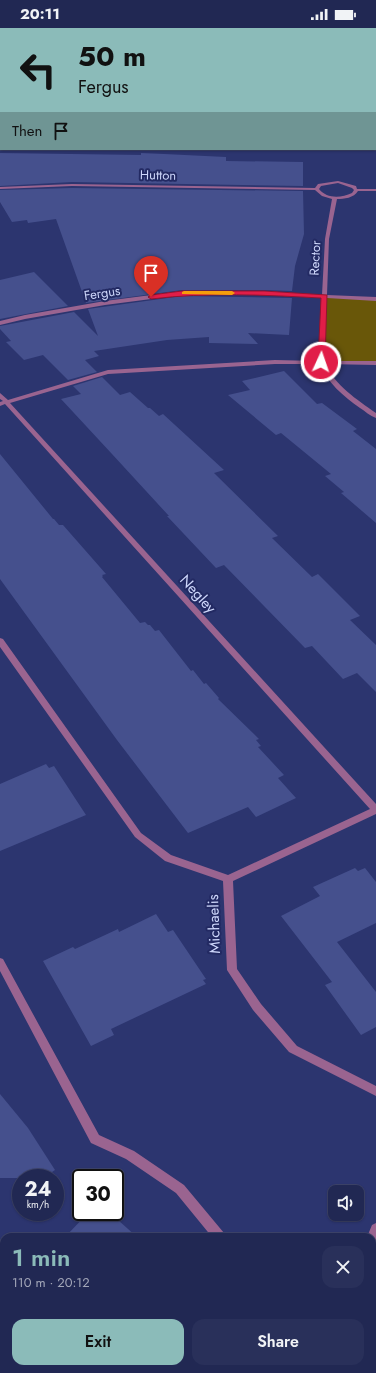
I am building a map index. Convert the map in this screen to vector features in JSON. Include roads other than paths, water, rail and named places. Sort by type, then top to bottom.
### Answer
[{"type":"street","points":[[356,190],[354,194],[350,196],[336,198],[324,196],[316,189],[320,185],[338,182],[350,185],[356,190],[376,190]]},
{"type":"street","name":"Hutton","points":[[0,188],[72,185],[316,189]]},
{"type":"street","name":"Rector","points":[[321,362],[327,239],[336,198]]},
{"type":"street","name":"Fergus","points":[[0,324],[25,317],[105,303],[182,293],[264,293],[376,299]]},
{"type":"street","points":[[3,403],[108,372],[275,362],[376,363]]},
{"type":"street","points":[[321,362],[326,373],[336,385],[376,416]]},
{"type":"street","name":"Negley","points":[[0,395],[3,403],[376,810]]},
{"type":"street","name":"Michaelis","points":[[0,641],[138,835],[168,858],[228,879],[232,970],[257,1007],[294,1049],[376,1091]]},
{"type":"street","points":[[228,879],[376,810]]},
{"type":"street","points":[[0,962],[95,1139],[130,1155],[180,1189],[217,1233]]}]
